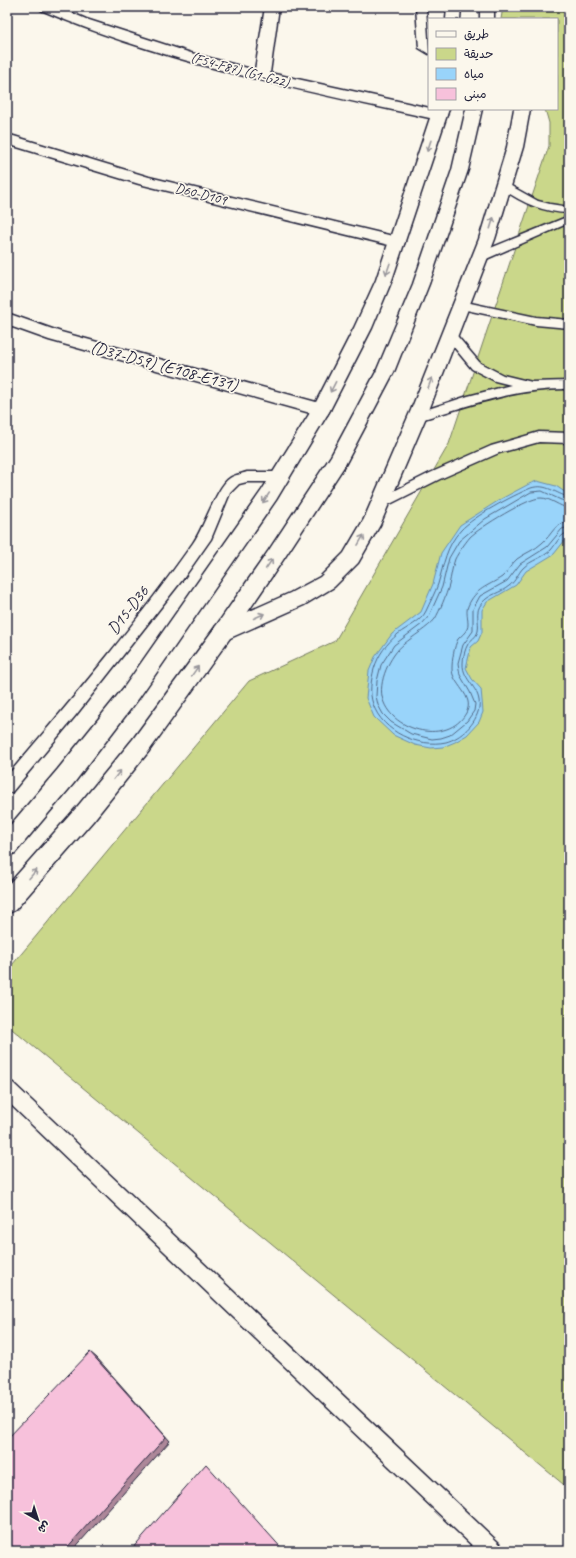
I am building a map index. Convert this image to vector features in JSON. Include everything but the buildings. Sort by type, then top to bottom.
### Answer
[{"type":"street","name":"(F54-F87) (G1-G22)","points":[[46,7],[81,22],[144,43],[294,84],[428,110]]},
{"type":"street","points":[[262,75],[272,7]]},
{"type":"street","points":[[453,18],[454,7]]},
{"type":"street","points":[[487,7],[487,18]]},
{"type":"street","name":"(F54-F87) (G1-G22)","points":[[430,110],[440,112]]},
{"type":"street","points":[[7,903],[85,814],[141,745],[223,632],[276,555],[338,460],[385,372],[422,284],[460,170],[474,110]]},
{"type":"street","points":[[223,632],[297,599],[327,582],[351,558],[373,520],[417,417],[480,257],[515,147],[522,110]]},
{"type":"street","points":[[7,846],[66,776],[132,692],[182,622],[279,477],[321,410],[363,328],[384,280],[440,112]]},
{"type":"street","name":"D60-D109","points":[[7,139],[145,181],[397,242]]},
{"type":"street","name":"(D37-D59) (E108-E131)","points":[[7,319],[55,336],[321,410]]},
{"type":"lane","points":[[421,7],[424,48],[428,50]]},
{"type":"lane","points":[[504,185],[523,199],[539,206],[569,210]]},
{"type":"lane","points":[[480,257],[569,219]]},
{"type":"lane","points":[[461,306],[536,321],[569,324]]},
{"type":"lane","points":[[450,334],[471,361],[484,371],[499,378],[531,385],[569,385]]},
{"type":"lane","points":[[417,417],[476,399],[531,385]]},
{"type":"lane","points":[[379,504],[435,476],[495,449],[538,437],[569,438]]},
{"type":"lane","name":"D15-D36","points":[[7,787],[76,705],[178,575],[206,535],[225,491],[234,481],[246,477],[279,477]]},
{"type":"lane","points":[[7,1089],[493,1551]]},
{"type":"green space","points":[[503,7],[569,7],[569,1489],[7,1025],[7,971],[249,681],[335,641],[449,444],[549,146],[549,123],[545,110],[558,110],[558,18],[501,18]]},
{"type":"water","points":[[537,481],[556,486],[569,495],[569,535],[554,554],[526,571],[516,585],[487,602],[482,610],[482,632],[478,641],[471,647],[466,668],[472,679],[481,689],[483,712],[479,722],[467,735],[443,747],[431,748],[415,745],[393,735],[374,717],[366,698],[369,671],[375,657],[392,634],[421,612],[433,584],[441,553],[460,525],[501,499]]}]
